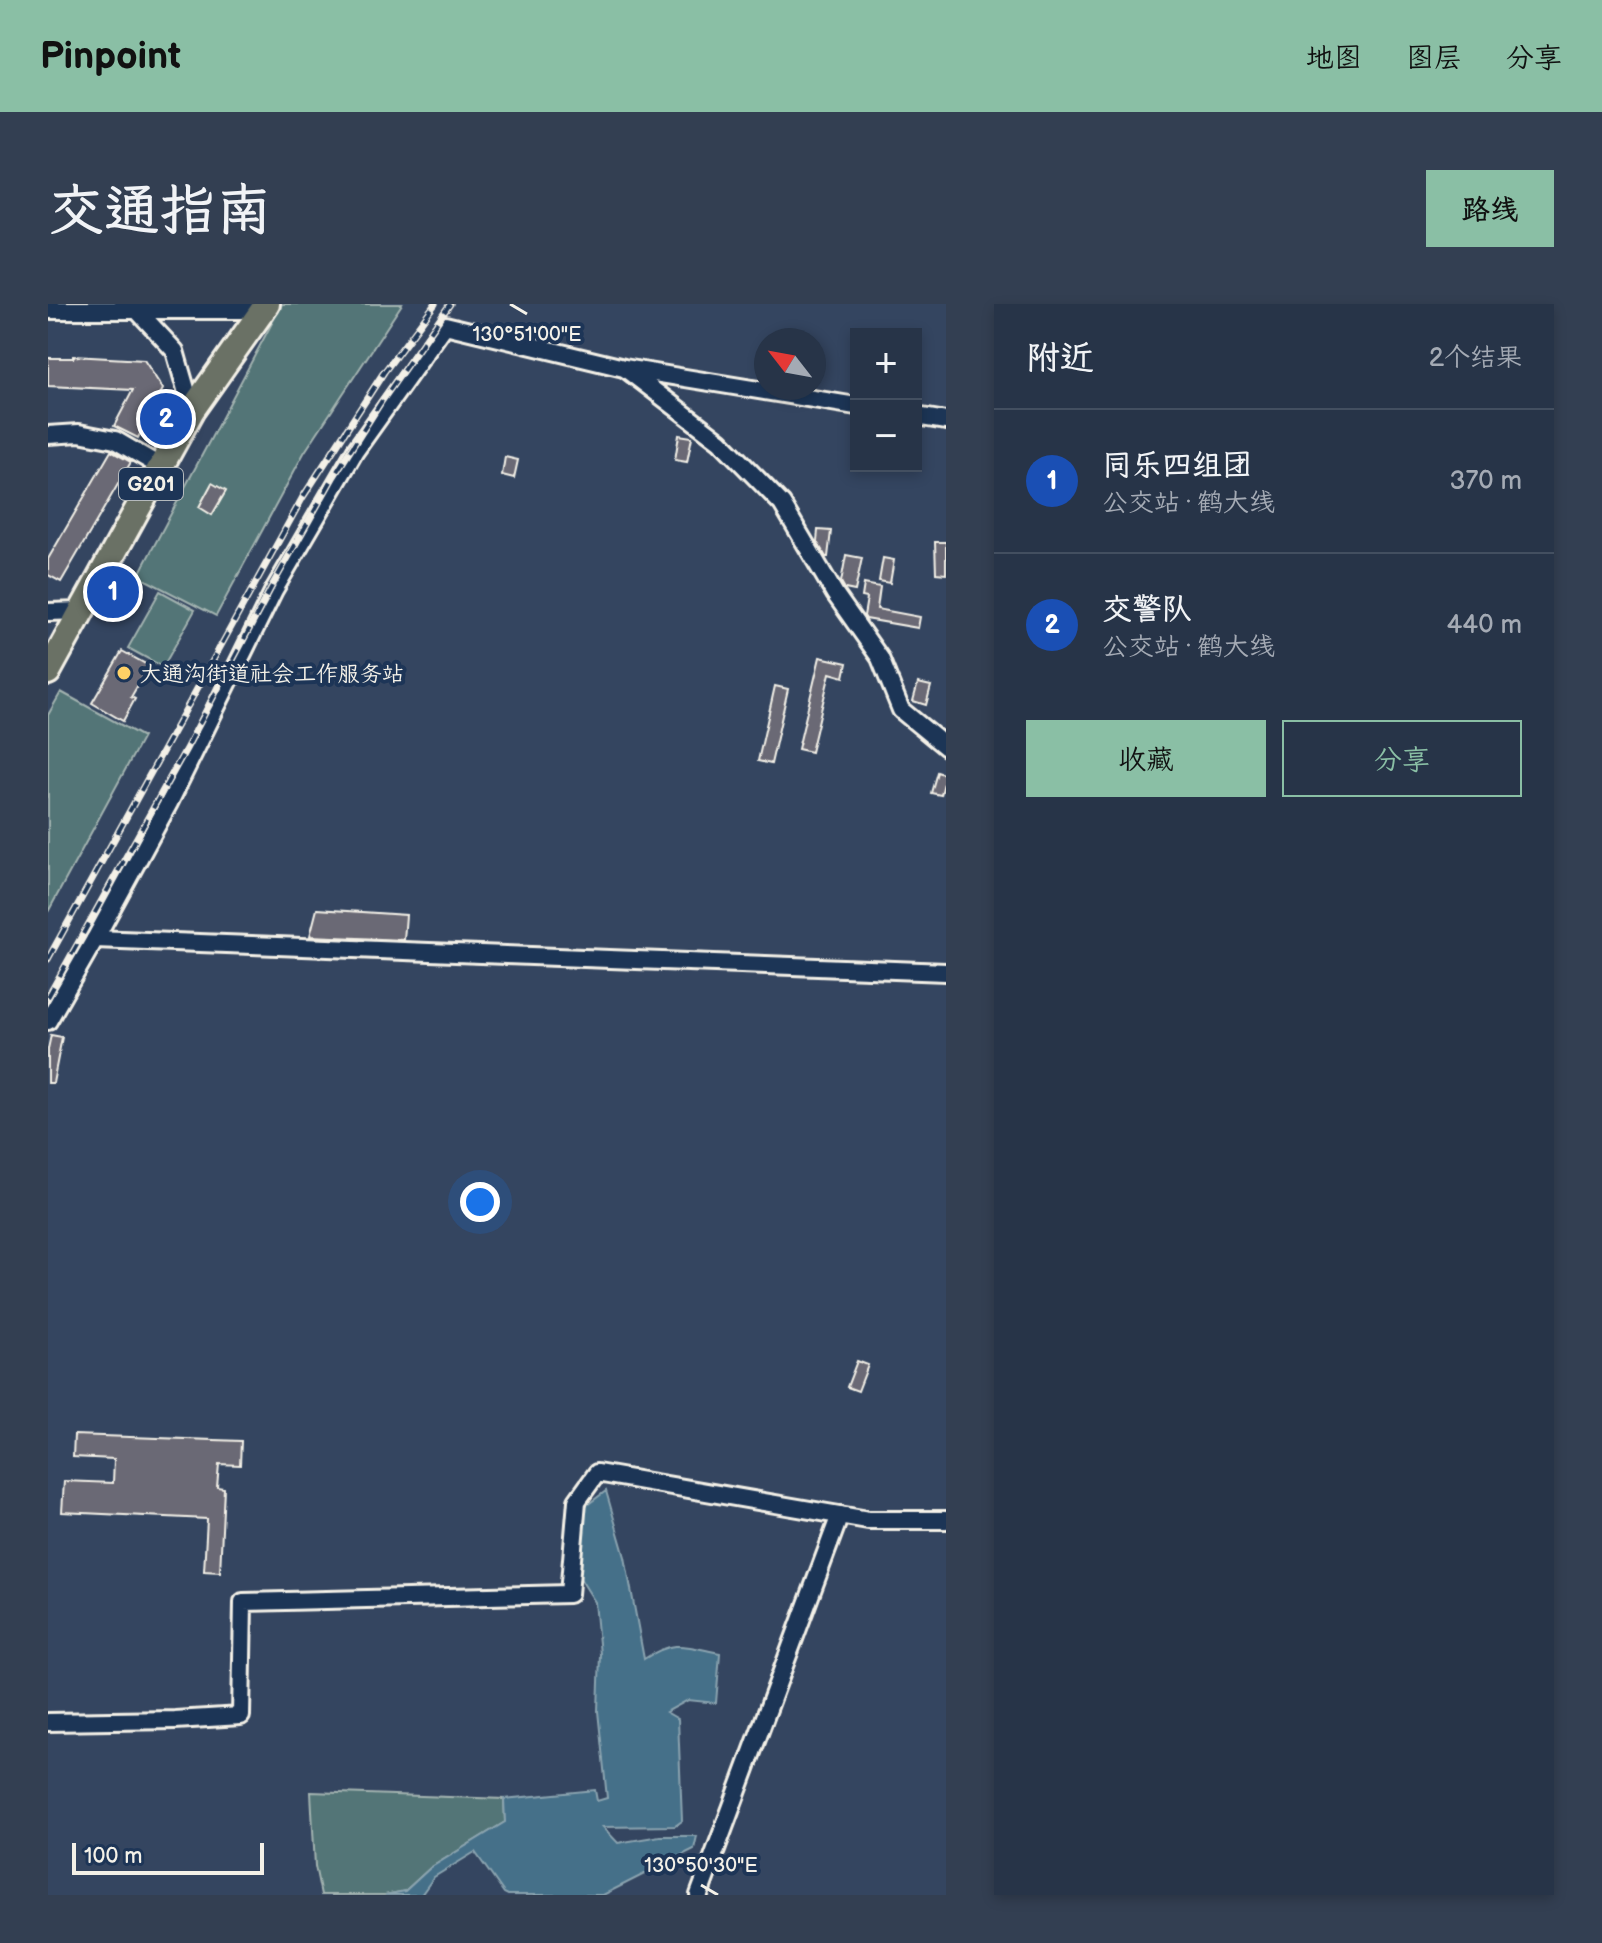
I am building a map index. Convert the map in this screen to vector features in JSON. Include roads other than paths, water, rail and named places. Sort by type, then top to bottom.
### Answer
[{"type":"highway","name":"G201","points":[[48,672],[192,410],[265,307]]},
{"type":"street","points":[[48,310],[265,307]]},
{"type":"street","points":[[136,309],[175,351],[192,410]]},
{"type":"street","points":[[48,1021],[169,803],[274,590],[355,451],[445,325],[624,368],[850,405]]},
{"type":"street","points":[[624,368],[720,441],[782,504],[835,594],[880,658],[901,710],[946,747]]},
{"type":"street","points":[[922,417],[946,421]]},
{"type":"street","points":[[48,435],[79,433],[115,440],[161,467]]},
{"type":"street","points":[[48,612],[81,611]]},
{"type":"street","points":[[95,939],[946,972]]},
{"type":"street","points":[[48,1722],[241,1716],[243,1602],[569,1594],[577,1501],[597,1473],[868,1520],[946,1520]]},
{"type":"street","points":[[699,1895],[840,1515]]},
{"type":"water","points":[[606,1491],[625,1557],[644,1659],[672,1646],[720,1653],[716,1703],[688,1700],[666,1712],[678,1719],[682,1821],[675,1826],[603,1827],[618,1843],[660,1836],[697,1836],[694,1849],[603,1895],[508,1895],[475,1852],[434,1877],[421,1895],[385,1895],[405,1891],[430,1868],[505,1822],[504,1799],[595,1790],[597,1801],[607,1798],[598,1711],[600,1654],[595,1602],[578,1575],[583,1508]]},
{"type":"railway","points":[[48,959],[303,497],[384,372],[435,304]]},
{"type":"railway","points":[[48,997],[334,476],[381,402],[450,304]]},
{"type":"place","name":"交警队","points":[[166,419]]},
{"type":"place","name":"同乐四组团","points":[[113,592]]},
{"type":"place","name":"大通沟街道社会工作服务站","points":[[124,673]]}]
